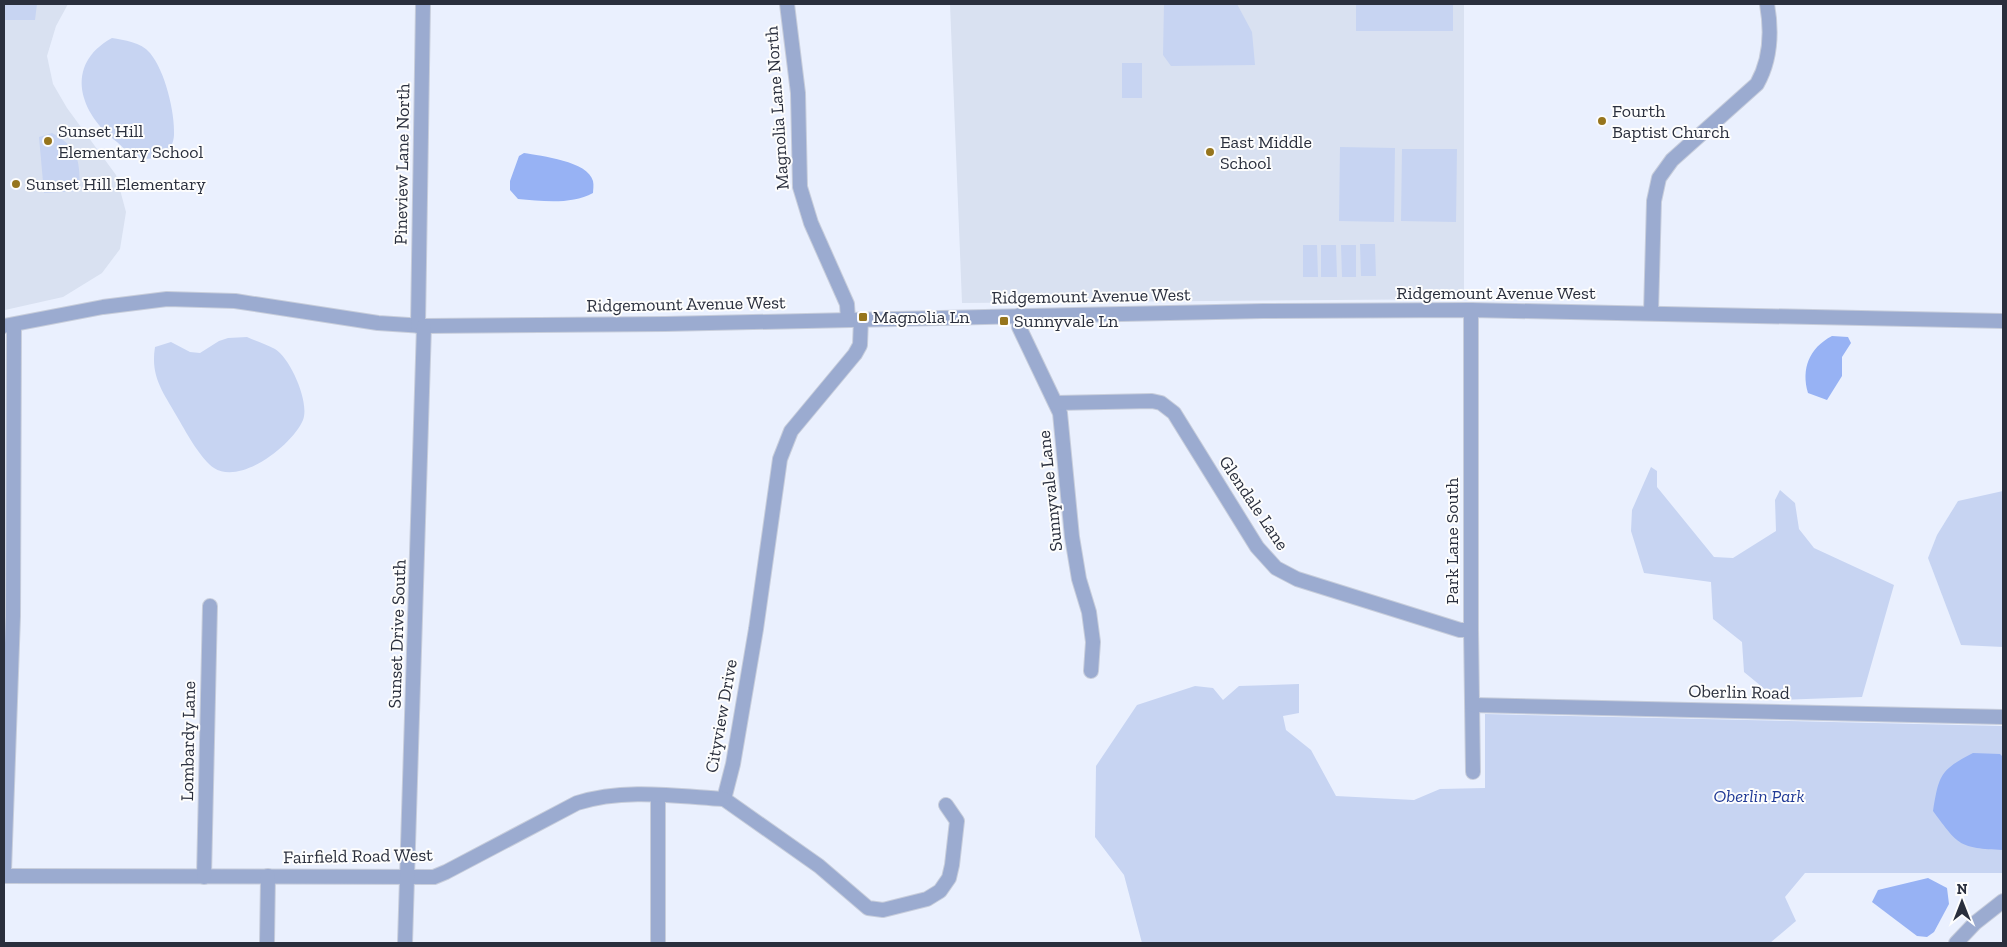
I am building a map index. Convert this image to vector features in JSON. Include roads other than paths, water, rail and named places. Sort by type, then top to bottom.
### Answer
[{"type":"street","name":"Pineview Lane North","points":[[421,326],[423,4]]},
{"type":"street","name":"Magnolia Lane North","points":[[787,4],[798,93],[800,187],[811,224],[855,320]]},
{"type":"street","points":[[1651,313],[1654,201],[1659,178],[1672,160],[1757,84],[1764,71],[1769,52],[1766,4]]},
{"type":"street","name":"Ridgemount Avenue West","points":[[9,326],[134,302],[193,299],[235,300],[378,324],[421,326],[1472,310],[2003,321]]},
{"type":"street","name":"Park Lane South","points":[[1472,310],[1471,630],[1473,772]]},
{"type":"street","name":"Sunnyvale Lane","points":[[1020,316],[1019,328],[1048,391],[1056,403],[1062,425],[1072,537],[1079,578],[1089,612],[1093,642],[1091,671]]},
{"type":"street","name":"Cityview Drive","points":[[855,320],[860,345],[855,354],[791,432],[780,459],[756,629],[733,764],[724,799],[819,866],[868,908],[884,910],[927,899],[940,892],[949,878],[957,821],[946,805]]},
{"type":"street","points":[[4,871],[8,616],[9,326]]},
{"type":"street","name":"Sunset Drive South","points":[[405,943],[421,326]]},
{"type":"street","name":"Glendale Lane","points":[[1056,403],[1152,401],[1161,403],[1174,413],[1256,548],[1276,568],[1297,578],[1347,595],[1460,630],[1471,630]]},
{"type":"street","name":"Lombardy Lane","points":[[204,876],[210,606]]},
{"type":"street","name":"Oberlin Road","points":[[1473,705],[2003,718]]},
{"type":"street","name":"Fairfield Road West","points":[[4,876],[434,876],[446,872],[577,803],[593,797],[623,794],[724,799]]},
{"type":"street","points":[[658,796],[658,943]]},
{"type":"street","points":[[267,943],[268,876]]},
{"type":"street","points":[[1963,941],[1992,908],[2003,901]]},
{"type":"water","points":[[524,153],[563,161],[582,169],[589,174],[593,181],[593,193],[566,201],[518,199],[510,190],[510,181],[519,156]]},
{"type":"water","points":[[1832,336],[1848,337],[1851,343],[1842,357],[1842,376],[1827,400],[1808,393],[1806,368],[1812,353]]},
{"type":"water","points":[[1973,753],[2000,754],[2003,757],[2003,850],[1977,848],[1961,843],[1949,832],[1933,811],[1937,789],[1947,769]]},
{"type":"water","points":[[1928,878],[1947,888],[1949,904],[1934,932],[1927,937],[1917,936],[1872,902],[1878,890]]},
{"type":"place","name":"Fourth Baptist Church","points":[[1602,121]]},
{"type":"place","name":"Sunset Hill Elementary School","points":[[48,141]]},
{"type":"place","name":"East Middle School","points":[[1210,152]]},
{"type":"place","name":"Sunset Hill Elementary","points":[[16,184]]},
{"type":"place","name":"Magnolia Ln","points":[[863,317]]},
{"type":"place","name":"Sunnyvale Ln","points":[[1004,321]]},
{"type":"park label","name":"Oberlin Park","points":[[1759,796]]}]
